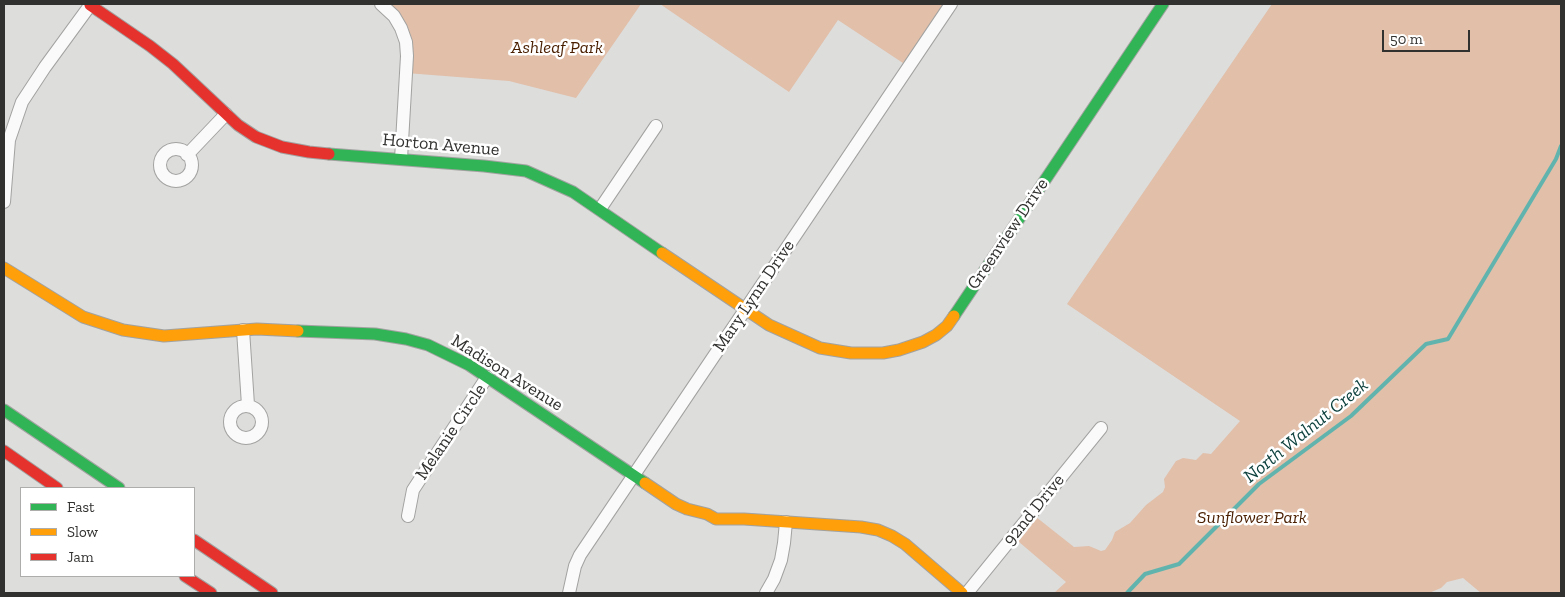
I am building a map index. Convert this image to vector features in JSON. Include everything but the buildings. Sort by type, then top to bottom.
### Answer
[{"type":"street","points":[[4,202],[9,140],[22,102],[90,4]]},
{"type":"street","name":"Horton Avenue","points":[[90,4],[173,64],[238,125],[256,137],[282,147],[309,152],[526,171],[573,192],[770,325],[790,335]]},
{"type":"street","points":[[381,4],[394,16],[406,42],[407,56],[401,159]]},
{"type":"street","name":"Mary Lynn Drive","points":[[569,593],[575,566],[580,555],[951,4]]},
{"type":"street","name":"Greenview Drive","points":[[790,335],[820,348],[851,354],[883,353],[924,342],[947,326],[1163,4]]},
{"type":"street","points":[[187,155],[226,114]]},
{"type":"street","points":[[600,209],[656,126]]},
{"type":"street","name":"Madison Avenue","points":[[4,268],[84,317],[123,330],[143,334],[164,336],[257,329],[375,334],[406,339],[448,354],[468,365],[676,504],[707,514],[716,519],[744,519],[861,527],[878,530],[905,544],[962,593]]},
{"type":"street","points":[[242,330],[248,405]]},
{"type":"street","name":"Melanie Circle","points":[[408,516],[413,490],[487,378]]},
{"type":"street","points":[[4,410],[118,487]]},
{"type":"street","name":"92nd Drive","points":[[967,593],[1101,428]]},
{"type":"street","points":[[4,452],[56,487]]},
{"type":"street","points":[[766,593],[781,560],[786,522]]},
{"type":"street","points":[[195,541],[272,593]]},
{"type":"street","points":[[187,577],[211,593]]},
{"type":"green space","name":"Ashleaf Park","points":[[381,4],[641,4],[576,98],[509,81],[406,73],[406,42]]},
{"type":"green space","points":[[660,4],[951,4],[909,67],[838,20],[789,92]]},
{"type":"green space","name":"Sunflower Park","points":[[1272,4],[1561,4],[1561,593],[1481,593],[1463,578],[1447,582],[1441,588],[1429,593],[1054,593],[1066,582],[1012,536],[1031,513],[1074,547],[1089,546],[1101,551],[1105,550],[1115,532],[1130,523],[1146,505],[1163,492],[1165,487],[1164,479],[1176,461],[1183,458],[1196,460],[1203,453],[1211,454],[1240,421],[1067,304]]},
{"type":"waterway","name":"North Walnut Creek","points":[[1127,593],[1145,574],[1179,564],[1259,484],[1351,416],[1426,344],[1448,339],[1556,159],[1561,146]]},
{"type":"traffic: fast","points":[[954,316],[1163,4]]},
{"type":"traffic: fast","points":[[329,154],[526,171],[573,192],[662,253]]},
{"type":"traffic: fast","points":[[298,331],[375,334],[428,345],[469,365],[645,483]]},
{"type":"traffic: fast","points":[[4,410],[118,487]]},
{"type":"traffic: slow","points":[[662,253],[769,325],[820,348],[851,353],[883,353],[899,350],[923,342],[936,335],[947,326],[954,316]]},
{"type":"traffic: slow","points":[[4,268],[83,317],[123,330],[164,336],[257,329],[298,331]]},
{"type":"traffic: slow","points":[[645,483],[676,504],[707,514],[716,519],[744,519],[861,527],[878,530],[905,544],[962,593]]},
{"type":"traffic: jam","points":[[90,5],[173,64],[238,125],[256,137],[282,147],[329,154]]},
{"type":"traffic: jam","points":[[4,451],[56,487]]},
{"type":"traffic: jam","points":[[195,541],[272,593]]},
{"type":"traffic: jam","points":[[187,577],[211,593]]}]
